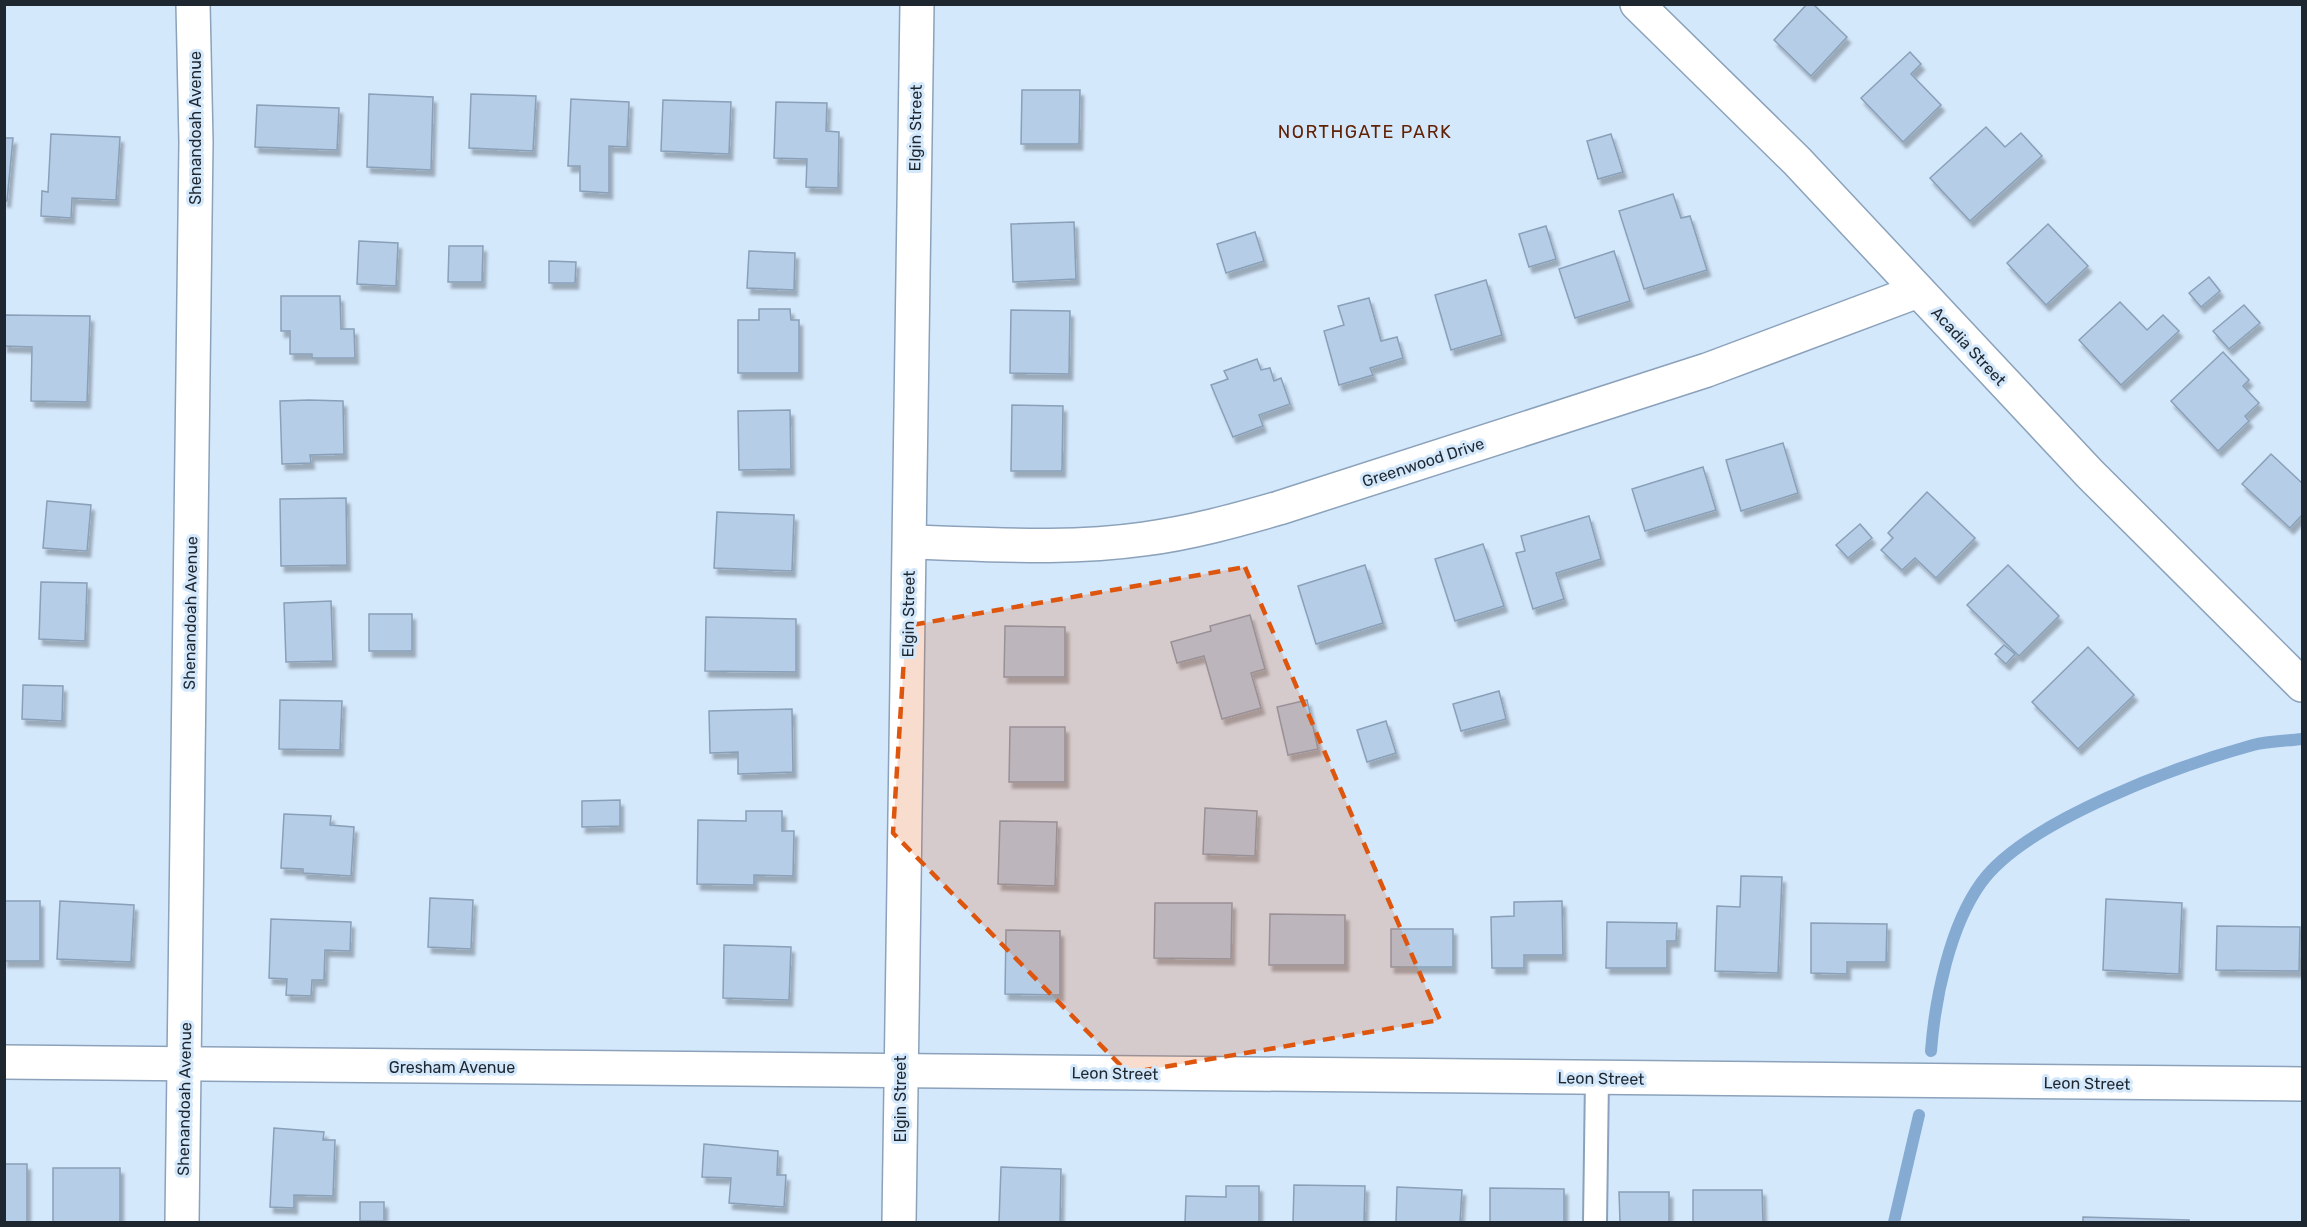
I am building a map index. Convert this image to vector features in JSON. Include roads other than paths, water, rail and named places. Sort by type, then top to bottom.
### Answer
[{"type":"street","name":"Shenandoah Avenue","points":[[182,1222],[196,142],[193,4]]},
{"type":"street","name":"Elgin Street","points":[[899,1222],[917,4]]},
{"type":"street","name":"Acadia Street","points":[[1638,4],[1797,160],[2090,474],[2302,685]]},
{"type":"street","name":"Greenwood Drive","points":[[910,542],[1080,545],[1143,539],[1214,526],[1279,508],[1707,369],[1918,291]]},
{"type":"street","name":"Gresham Avenue","points":[[4,1062],[900,1071]]},
{"type":"street","name":"Leon Street","points":[[900,1071],[2302,1084]]},
{"type":"lane","points":[[1595,1222],[1597,1078]]},
{"type":"waterway","points":[[1931,1051],[1940,986],[1953,941],[1970,900],[1981,883],[2002,860],[2067,817],[2146,781],[2253,745],[2302,739]]},
{"type":"waterway","points":[[1894,1222],[1919,1115]]},
{"type":"district","name":"NORTHGATE PARK","points":[[1365,132]]}]
